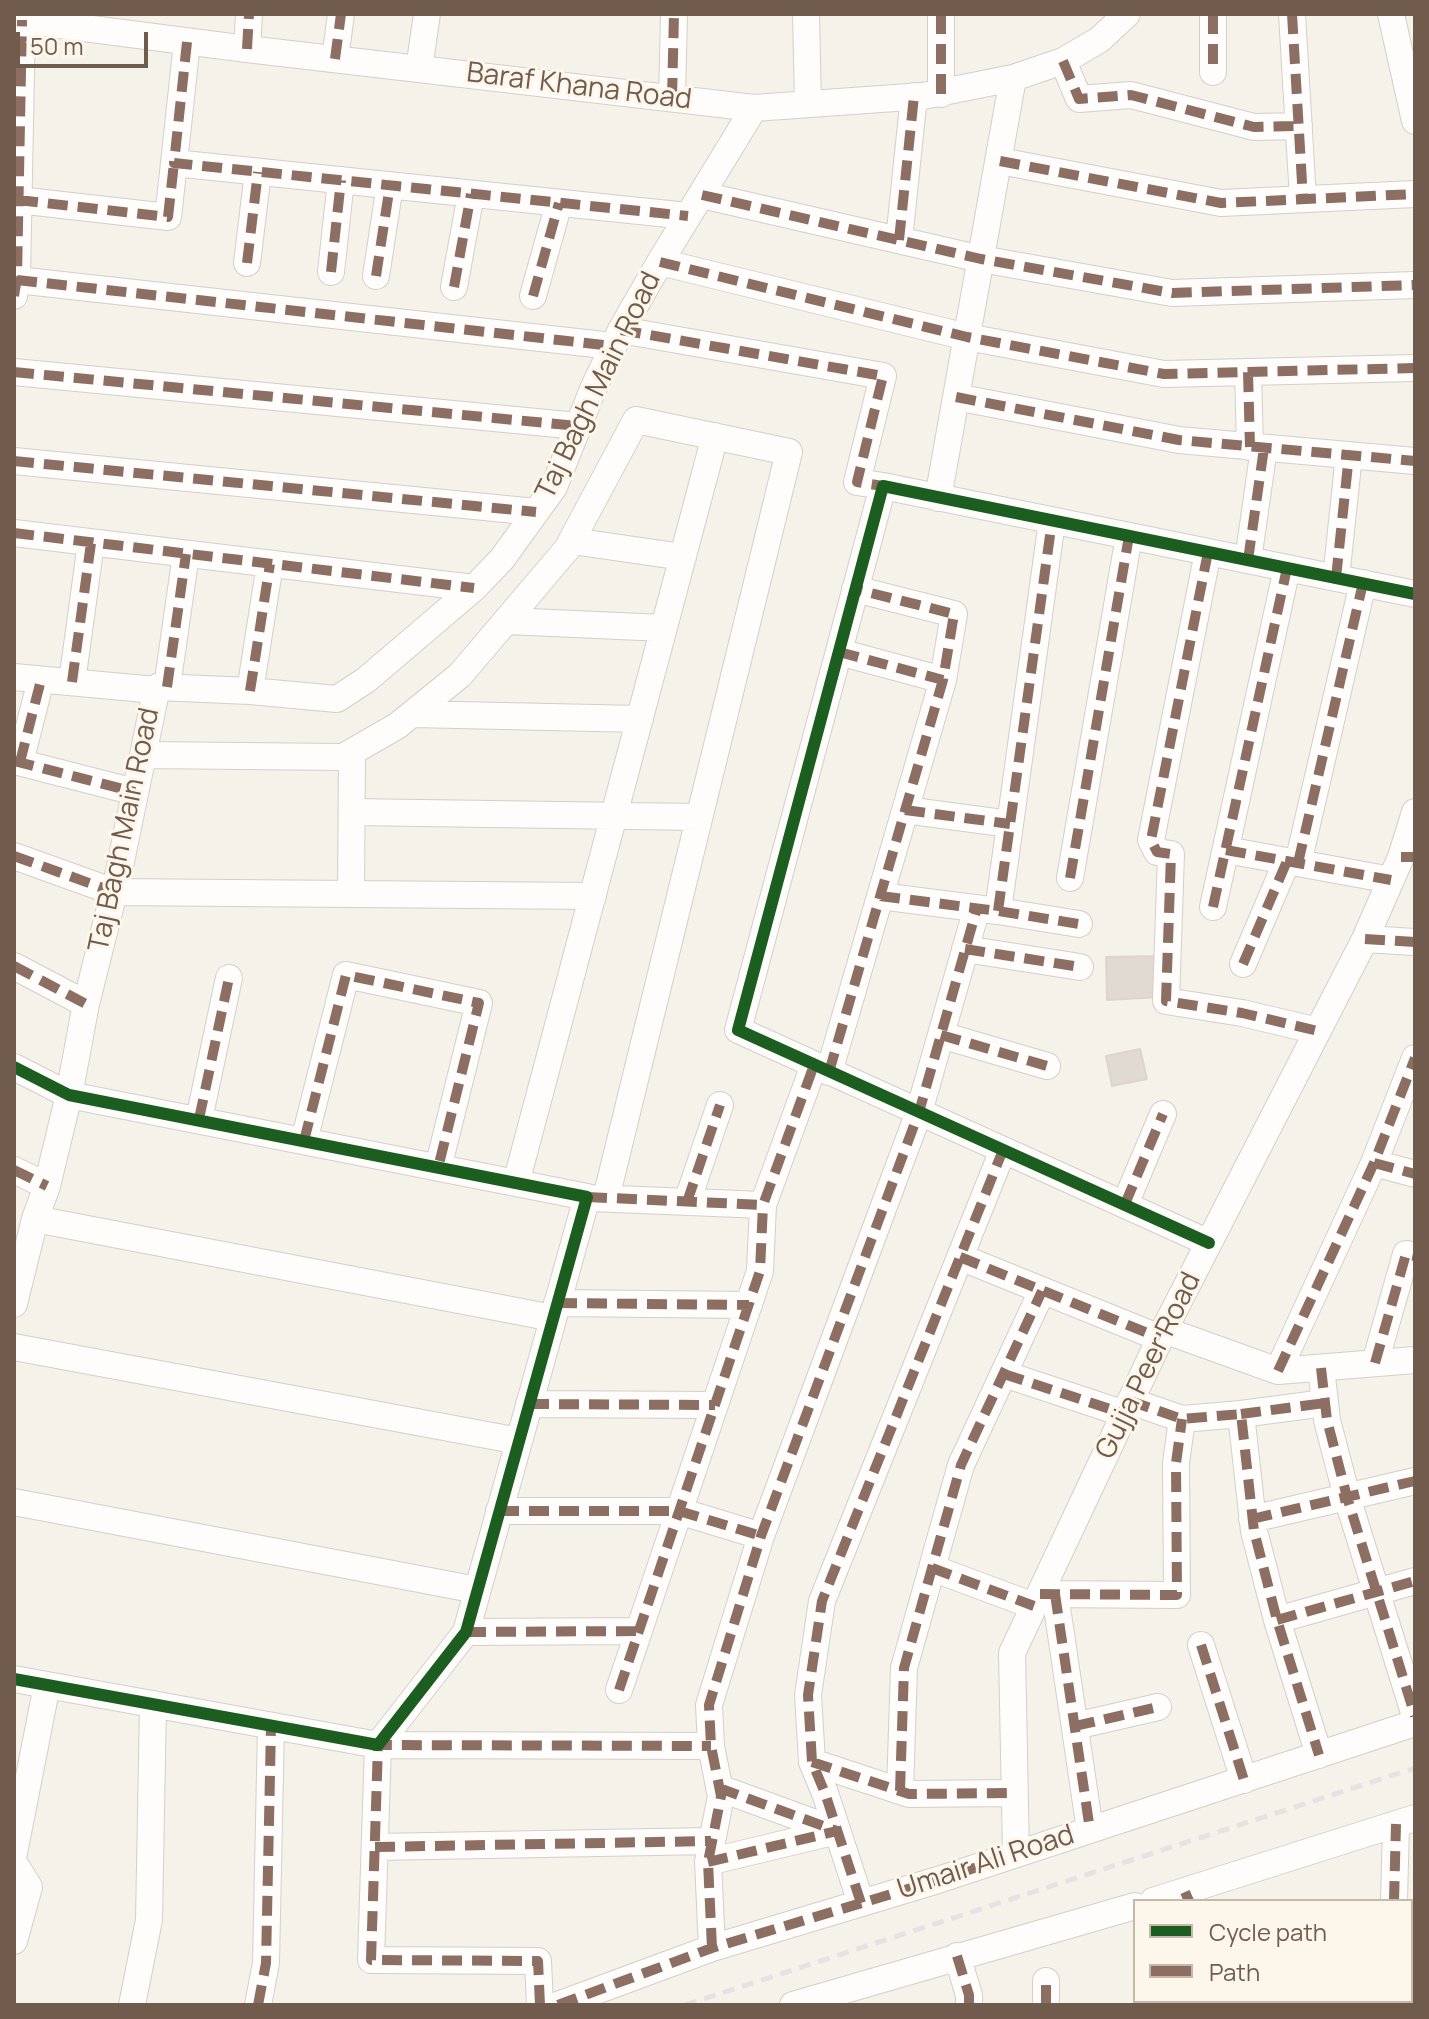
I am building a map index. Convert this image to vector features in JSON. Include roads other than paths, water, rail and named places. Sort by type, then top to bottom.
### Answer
[{"type":"street","points":[[247,49],[249,14]]},
{"type":"street","points":[[335,59],[341,14]]},
{"type":"street","points":[[419,69],[427,14]]},
{"type":"street","points":[[672,98],[674,14]]},
{"type":"street","points":[[806,14],[808,104]]},
{"type":"street","points":[[941,14],[941,94]]},
{"type":"street","name":"Baraf Khana Road","points":[[18,20],[754,108],[941,94],[1013,78],[1063,61],[1099,40],[1127,14]]},
{"type":"street","points":[[1213,14],[1213,72]]},
{"type":"street","points":[[1292,14],[1303,199]]},
{"type":"street","points":[[1391,14],[1415,121]]},
{"type":"street","points":[[18,20],[15,288],[617,338],[883,376],[857,482],[1415,594]]},
{"type":"street","points":[[18,200],[168,217],[187,42]]},
{"type":"street","points":[[1063,61],[1079,99],[1131,95],[1254,127],[1299,126]]},
{"type":"street","points":[[938,498],[1013,78]]},
{"type":"street","points":[[899,240],[914,96]]},
{"type":"street","name":"Taj Bagh Main Road","points":[[14,1304],[17,1274],[47,1186],[69,1095],[86,1004],[161,689],[250,691],[337,699],[366,680],[474,588],[502,559],[554,487],[617,338],[754,108]]},
{"type":"street","points":[[1000,161],[1221,203],[1415,194]]},
{"type":"street","points":[[174,163],[559,203],[695,205],[899,240],[981,259],[1172,293],[1415,285]]},
{"type":"street","points":[[247,263],[258,172]]},
{"type":"street","points":[[331,272],[341,180]]},
{"type":"street","points":[[376,276],[390,185]]},
{"type":"street","points":[[454,287],[471,194]]},
{"type":"street","points":[[533,296],[559,203]]},
{"type":"street","points":[[660,262],[967,337],[1164,374],[1415,368]]},
{"type":"street","points":[[14,372],[578,426]]},
{"type":"street","points":[[1248,372],[1257,447],[1248,560]]},
{"type":"street","points":[[956,397],[1179,440],[1415,461]]},
{"type":"street","points":[[143,755],[343,757],[397,726],[460,675],[567,549],[636,420],[789,452],[699,817],[596,1198],[555,1311],[466,1632],[378,1745],[371,1960],[538,1961],[540,2005]]},
{"type":"street","points":[[516,1183],[715,436]]},
{"type":"street","points":[[1336,578],[1349,455]]},
{"type":"street","points":[[14,461],[536,512]]},
{"type":"street","points":[[883,486],[738,1030],[1209,1243]]},
{"type":"street","points":[[712,1948],[709,1852],[721,1796],[711,1746],[709,1705],[761,1536],[919,1112],[965,949],[987,909],[1010,824],[1052,521]]},
{"type":"street","points":[[14,533],[474,588]]},
{"type":"street","points":[[1070,878],[1129,536]]},
{"type":"street","points":[[572,541],[683,557]]},
{"type":"street","points":[[72,682],[91,543]]},
{"type":"street","points":[[1208,552],[1151,840],[1157,852],[1171,854],[1166,1001],[1242,1013],[1318,1031]]},
{"type":"street","points":[[14,677],[161,689],[186,554]]},
{"type":"street","points":[[250,691],[270,564]]},
{"type":"street","points":[[1213,907],[1287,568]]},
{"type":"street","points":[[1243,964],[1292,862],[1363,583]]},
{"type":"street","points":[[619,1690],[760,1271],[763,1205],[822,1068],[880,896],[943,680],[954,614],[855,589]]},
{"type":"street","points":[[507,621],[664,628]]},
{"type":"street","points":[[839,652],[943,680]]},
{"type":"street","points":[[41,680],[17,762],[135,792]]},
{"type":"street","points":[[412,714],[640,719]]},
{"type":"street","points":[[351,894],[352,752]]},
{"type":"street","points":[[905,810],[1010,824]]},
{"type":"street","points":[[352,812],[699,817]]},
{"type":"street","name":"Gujja Peer Road","points":[[1016,1854],[1012,1653],[1043,1598],[1162,1334],[1402,864],[1415,812]]},
{"type":"street","points":[[1226,850],[1292,862],[1402,864]]},
{"type":"street","points":[[14,856],[114,892],[593,896]]},
{"type":"street","points":[[880,896],[1079,924]]},
{"type":"street","points":[[1365,939],[1415,942]]},
{"type":"street","points":[[965,949],[1080,967]]},
{"type":"street","points":[[14,966],[86,1004]]},
{"type":"street","points":[[304,1141],[346,975],[479,1003],[438,1168]]},
{"type":"street","points":[[199,1119],[229,978]]},
{"type":"street","points":[[941,1035],[1047,1066]]},
{"type":"street","points":[[1278,1371],[1374,1163],[1415,1058]]},
{"type":"street","points":[[14,1067],[69,1095],[596,1198],[763,1205]]},
{"type":"street","points":[[687,1202],[720,1105]]},
{"type":"street","points":[[1125,1204],[1163,1114]]},
{"type":"street","points":[[861,1903],[812,1762],[808,1695],[822,1601],[1003,1150]]},
{"type":"street","points":[[1374,1163],[1415,1174]]},
{"type":"street","points":[[14,1170],[47,1186]]},
{"type":"street","points":[[35,1219],[555,1311],[749,1305]]},
{"type":"street","points":[[1375,1363],[1406,1254],[1415,1256]]},
{"type":"street","points":[[960,1257],[1042,1291],[1278,1371],[1415,1360]]},
{"type":"street","points":[[900,1791],[904,1668],[961,1465],[1042,1291]]},
{"type":"street","points":[[14,1347],[519,1441]]},
{"type":"street","points":[[1321,1368],[1327,1420],[1347,1497],[1415,1716]]},
{"type":"street","points":[[1004,1374],[1128,1408],[1182,1419],[1325,1403]]},
{"type":"street","points":[[529,1404],[715,1405]]},
{"type":"street","points":[[1241,1414],[1254,1531],[1277,1620],[1319,1755]]},
{"type":"street","points":[[932,1568],[1043,1598],[1177,1595],[1176,1463],[1182,1419]]},
{"type":"street","points":[[1252,1519],[1415,1481]]},
{"type":"street","points":[[14,1502],[477,1590]]},
{"type":"street","points":[[499,1511],[679,1511],[761,1536]]},
{"type":"street","points":[[1277,1620],[1415,1581]]},
{"type":"street","points":[[1043,1598],[1075,1726],[1090,1830]]},
{"type":"street","points":[[466,1632],[638,1631]]},
{"type":"street","points":[[1201,1645],[1244,1780]]},
{"type":"street","points":[[14,1679],[378,1745],[711,1746]]},
{"type":"street","points":[[14,1853],[47,1685]]},
{"type":"street","points":[[132,2005],[149,1920],[153,1704]]},
{"type":"street","points":[[1075,1726],[1158,1707]]},
{"type":"street","name":"Umair Ali Road","points":[[558,2005],[712,1948],[1016,1854],[1415,1723]]},
{"type":"street","points":[[258,2005],[266,1963],[271,1726]]},
{"type":"street","points":[[812,1762],[909,1794],[1015,1793]]},
{"type":"street","points":[[719,1788],[837,1831]]},
{"type":"street","points":[[1167,1899],[1187,1896],[1406,1821],[1394,1899]]},
{"type":"street","points":[[375,1847],[709,1852],[837,1831]]},
{"type":"street","points":[[14,1863],[29,1887],[14,1941]]},
{"type":"street","points":[[793,2005],[1133,1907]]},
{"type":"street","points":[[957,1956],[969,2005]]},
{"type":"railway","points":[[685,2005],[1415,1768]]}]
